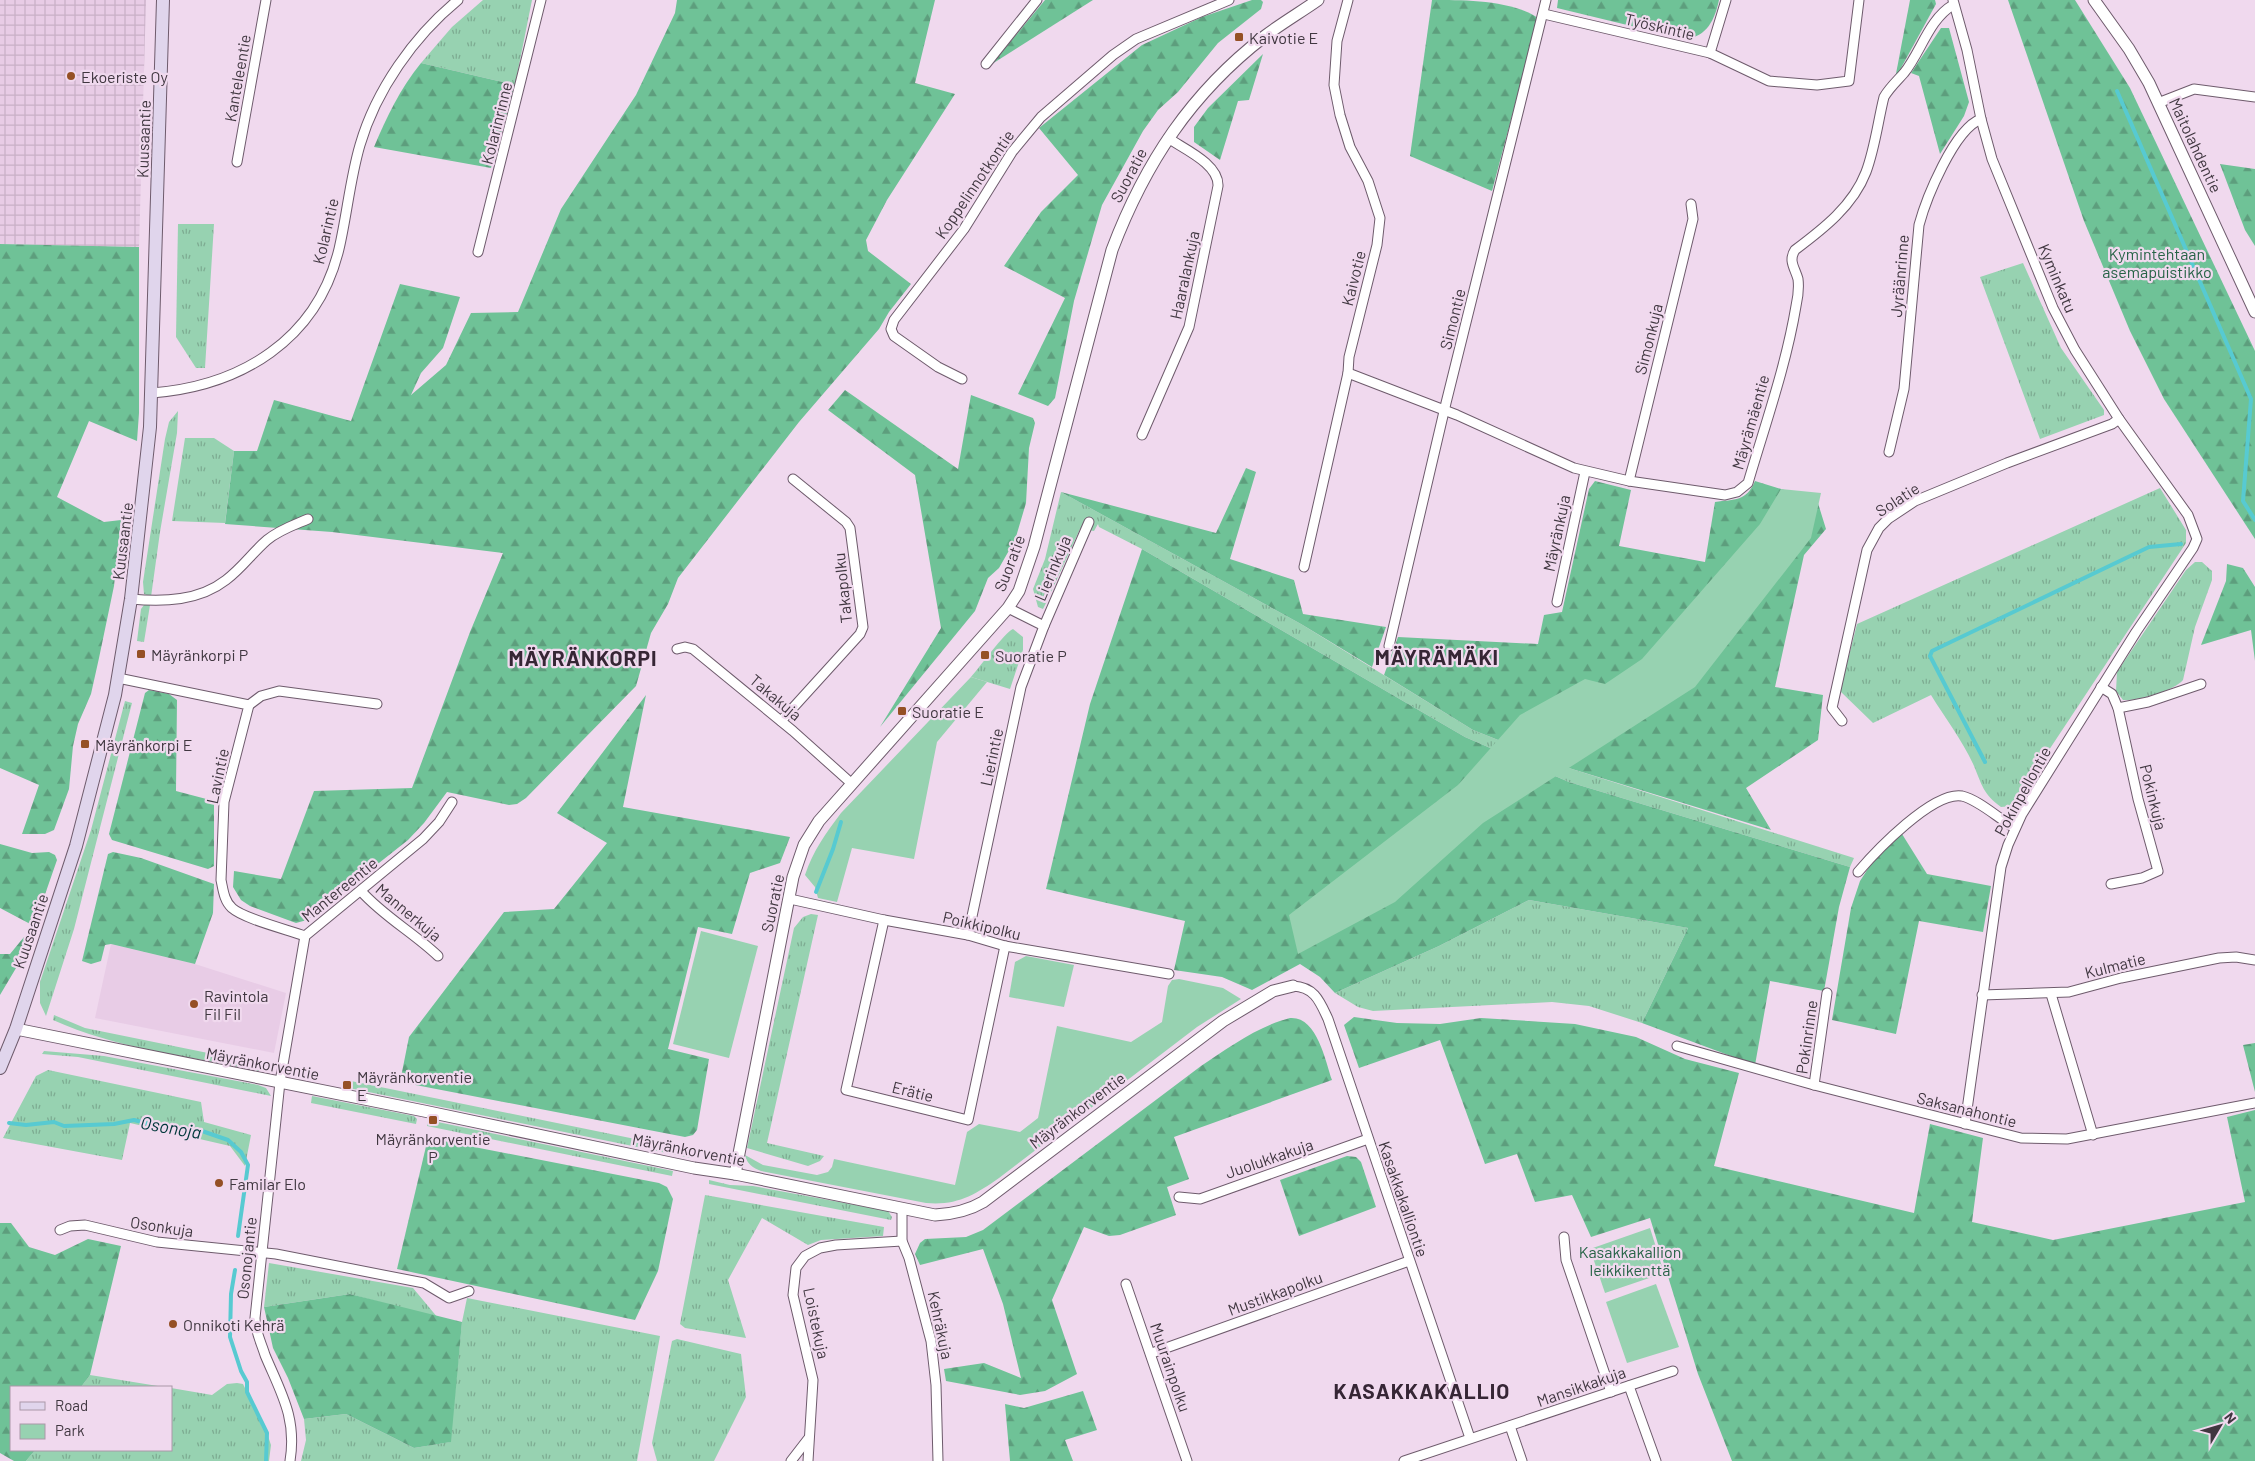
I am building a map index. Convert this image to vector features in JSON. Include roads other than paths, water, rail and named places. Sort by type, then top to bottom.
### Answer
[{"type":"main road","name":"Kuusaantie","points":[[0,1068],[16,1029],[76,846],[118,678],[131,599],[146,470],[152,393],[163,0]]},
{"type":"street","name":"Kanteleentie","points":[[238,162],[266,0]]},
{"type":"street","name":"Kolarintie","points":[[152,393],[201,385],[244,370],[280,346],[305,320],[322,295],[335,264],[356,161],[369,120],[388,83],[412,47],[442,14],[458,0]]},
{"type":"street","name":"Kolarinrinne","points":[[478,252],[540,0]]},
{"type":"street","points":[[986,64],[1037,0]]},
{"type":"street","name":"Koppelinnotkontie","points":[[962,379],[938,366],[894,336],[890,329],[894,320],[964,229],[1012,152],[1041,117],[1112,55],[1136,39],[1229,0]]},
{"type":"street","name":"Suoratie","points":[[735,1174],[793,877],[807,840],[819,821],[851,783],[1008,608],[1019,591],[1034,547],[1112,250],[1131,202],[1168,138],[1199,98],[1233,63],[1304,4],[1318,0]]},
{"type":"street","name":"Kaivotie","points":[[1304,567],[1348,373],[1349,357],[1376,245],[1380,218],[1368,181],[1350,147],[1340,115],[1334,85],[1336,41],[1348,0]]},
{"type":"street","name":"Simontie","points":[[1390,646],[1445,411],[1546,0]]},
{"type":"street","points":[[1710,53],[1726,0]]},
{"type":"street","name":"Työskintie","points":[[1544,14],[1710,53],[1768,81],[1816,85],[1848,81],[1859,0]]},
{"type":"street","name":"Maitolahdentie","points":[[2094,0],[2129,49],[2158,103],[2255,312]]},
{"type":"street","name":"Mäyrämäentie","points":[[1348,373],[1445,411],[1585,472],[1629,481],[1725,494],[1737,492],[1748,483],[1774,395],[1796,306],[1798,287],[1791,260],[1794,250],[1823,229],[1852,198],[1867,170],[1884,97],[1890,87],[1904,72],[1943,11],[1953,2]]},
{"type":"street","name":"Kyminkatu","points":[[1953,2],[1973,74],[1981,118],[1992,160],[2053,308],[2075,350],[2119,419],[2188,515],[2197,539]]},
{"type":"street","points":[[2158,103],[2194,89],[2255,97]]},
{"type":"street","name":"Jyräänrinne","points":[[1889,452],[1904,389],[1919,225],[1923,211],[1953,148],[1969,126],[1981,118]]},
{"type":"street","name":"Haaralankuja","points":[[1142,435],[1189,326],[1218,186],[1218,176],[1211,168],[1168,138]]},
{"type":"street","name":"Simonkuja","points":[[1629,481],[1693,219],[1691,204]]},
{"type":"street","name":"Solatie","points":[[1842,720],[1832,708],[1867,550],[1879,528],[1888,519],[1915,501],[2007,463],[2112,424],[2119,419]]},
{"type":"street","name":"Mäyränkuja","points":[[1557,602],[1585,472]]},
{"type":"street","name":"Takapolku","points":[[781,721],[860,634],[863,626],[850,528],[846,522],[793,479]]},
{"type":"street","points":[[131,599],[182,599],[214,588],[241,567],[268,539],[282,530],[308,519]]},
{"type":"street","name":"Lierinkuja","points":[[1044,626],[1089,522]]},
{"type":"street","name":"Pokinpellontie","points":[[1965,1124],[2001,868],[2015,828],[2101,687],[2193,548],[2197,539]]},
{"type":"street","points":[[1008,608],[1044,626]]},
{"type":"street","name":"Lierintie","points":[[968,935],[1021,687],[1044,626]]},
{"type":"street","name":"Takakuja","points":[[677,649],[685,647],[694,648],[851,783]]},
{"type":"street","points":[[118,678],[249,705],[261,696],[279,691],[377,704]]},
{"type":"street","points":[[2118,708],[2148,702],[2201,684]]},
{"type":"street","name":"Pokinkuja","points":[[2101,687],[2112,694],[2118,708],[2138,799],[2158,871],[2142,878],[2110,884]]},
{"type":"street","name":"Lavintie","points":[[249,705],[224,802],[221,880],[223,889],[226,900],[238,912],[305,936]]},
{"type":"street","points":[[1858,872],[1882,844],[1917,816],[1946,799],[1960,796],[1975,800],[1994,816],[2015,828]]},
{"type":"street","name":"Mantereentie","points":[[280,1082],[305,936],[423,839],[439,822],[452,802]]},
{"type":"street","name":"Mannerkuja","points":[[361,891],[369,900],[419,938],[438,956]]},
{"type":"street","name":"Poikkipolku","points":[[790,899],[884,920],[968,935],[1005,946],[1170,974]]},
{"type":"street","name":"Erätie","points":[[884,920],[846,1090],[968,1120],[1005,946]]},
{"type":"street","name":"Kulmatie","points":[[1982,994],[2051,994],[2220,958],[2255,960]]},
{"type":"street","name":"Mäyränkorventie","points":[[16,1029],[694,1168],[735,1174],[935,1215],[946,1215],[966,1211],[983,1202],[1222,1021],[1273,991],[1293,986]]},
{"type":"street","name":"Kasakkakalliontie","points":[[1293,986],[1310,989],[1323,1007],[1470,1438]]},
{"type":"street","name":"Pokinrinne","points":[[1814,1085],[1827,993]]},
{"type":"street","points":[[2051,994],[2093,1135]]},
{"type":"street","name":"Saksanahontie","points":[[1678,1046],[1814,1085],[2021,1138],[2067,1139],[2255,1104]]},
{"type":"street","name":"Osonojantie","points":[[280,1082],[255,1326],[291,1420],[293,1440],[290,1461]]},
{"type":"street","name":"Juolukkakuja","points":[[1179,1197],[1200,1199],[1368,1139]]},
{"type":"street","name":"Kehräkuja","points":[[902,1208],[902,1241],[909,1258],[931,1341],[937,1415],[936,1451],[938,1461]]},
{"type":"street","name":"Osonkuja","points":[[60,1230],[70,1226],[84,1225],[157,1242],[261,1254],[276,1254],[424,1283],[449,1298],[469,1291]]},
{"type":"street","points":[[1564,1237],[1566,1260],[1611,1392]]},
{"type":"street","name":"Loistekuja","points":[[808,1461],[813,1380],[809,1356],[793,1295],[796,1268],[805,1256],[828,1246],[902,1241]]},
{"type":"street","name":"Mustikkapolku","points":[[1152,1353],[1409,1261]]},
{"type":"street","name":"Muurainpolku","points":[[1126,1284],[1152,1353],[1187,1461]]},
{"type":"street","name":"Mansikkakuja","points":[[1404,1461],[1673,1371]]},
{"type":"street","points":[[1629,1386],[1656,1461]]},
{"type":"street","points":[[1510,1426],[1522,1461]]},
{"type":"street","points":[[790,1461],[808,1439]]},
{"type":"street","name":"Kehräkuja","points":[[933,1461],[936,1451]]},
{"type":"waterway","points":[[2117,91],[2251,399],[2243,501],[2255,520]]},
{"type":"waterway","points":[[1985,762],[1930,656],[1932,651],[2149,547],[2181,544]]},
{"type":"waterway","points":[[816,892],[833,849],[841,822]]},
{"type":"waterway","name":"Osonoja","points":[[9,1123],[26,1125],[54,1122],[64,1126],[114,1124],[134,1120],[161,1127],[202,1131],[228,1140],[241,1152],[248,1165],[238,1236]]},
{"type":"waterway","name":"Osonoja","points":[[235,1270],[231,1294],[230,1337],[241,1371],[247,1382],[247,1392],[267,1433],[266,1461]]},
{"type":"place","name":"Kaivotie E","points":[[1239,37]]},
{"type":"place","name":"Ekoeriste Oy","points":[[71,76]]},
{"type":"place","name":"Mäyränkorpi P","points":[[141,654]]},
{"type":"place","name":"Suoratie P","points":[[985,655]]},
{"type":"place","name":"Suoratie E","points":[[902,711]]},
{"type":"place","name":"Mäyränkorpi E","points":[[85,744]]},
{"type":"place","name":"Ravintola Fil Fil","points":[[194,1004]]},
{"type":"place","name":"Mäyränkorventie E","points":[[347,1085]]},
{"type":"place","name":"Mäyränkorventie P","points":[[433,1120]]},
{"type":"place","name":"Familar Elo","points":[[219,1183]]},
{"type":"place","name":"Onnikoti Kehrä","points":[[173,1324]]},
{"type":"district","name":"MÄYRÄMÄKI","points":[[1437,656]]},
{"type":"district","name":"MÄYRÄNKORPI","points":[[583,657]]},
{"type":"district","name":"KASAKKAKALLIO","points":[[1422,1390]]},
{"type":"park label","name":"Kymintehtaan asemapuistikko","points":[[2157,262]]},
{"type":"park label","name":"Kasakkakallion leikkikenttä","points":[[1630,1260]]}]
